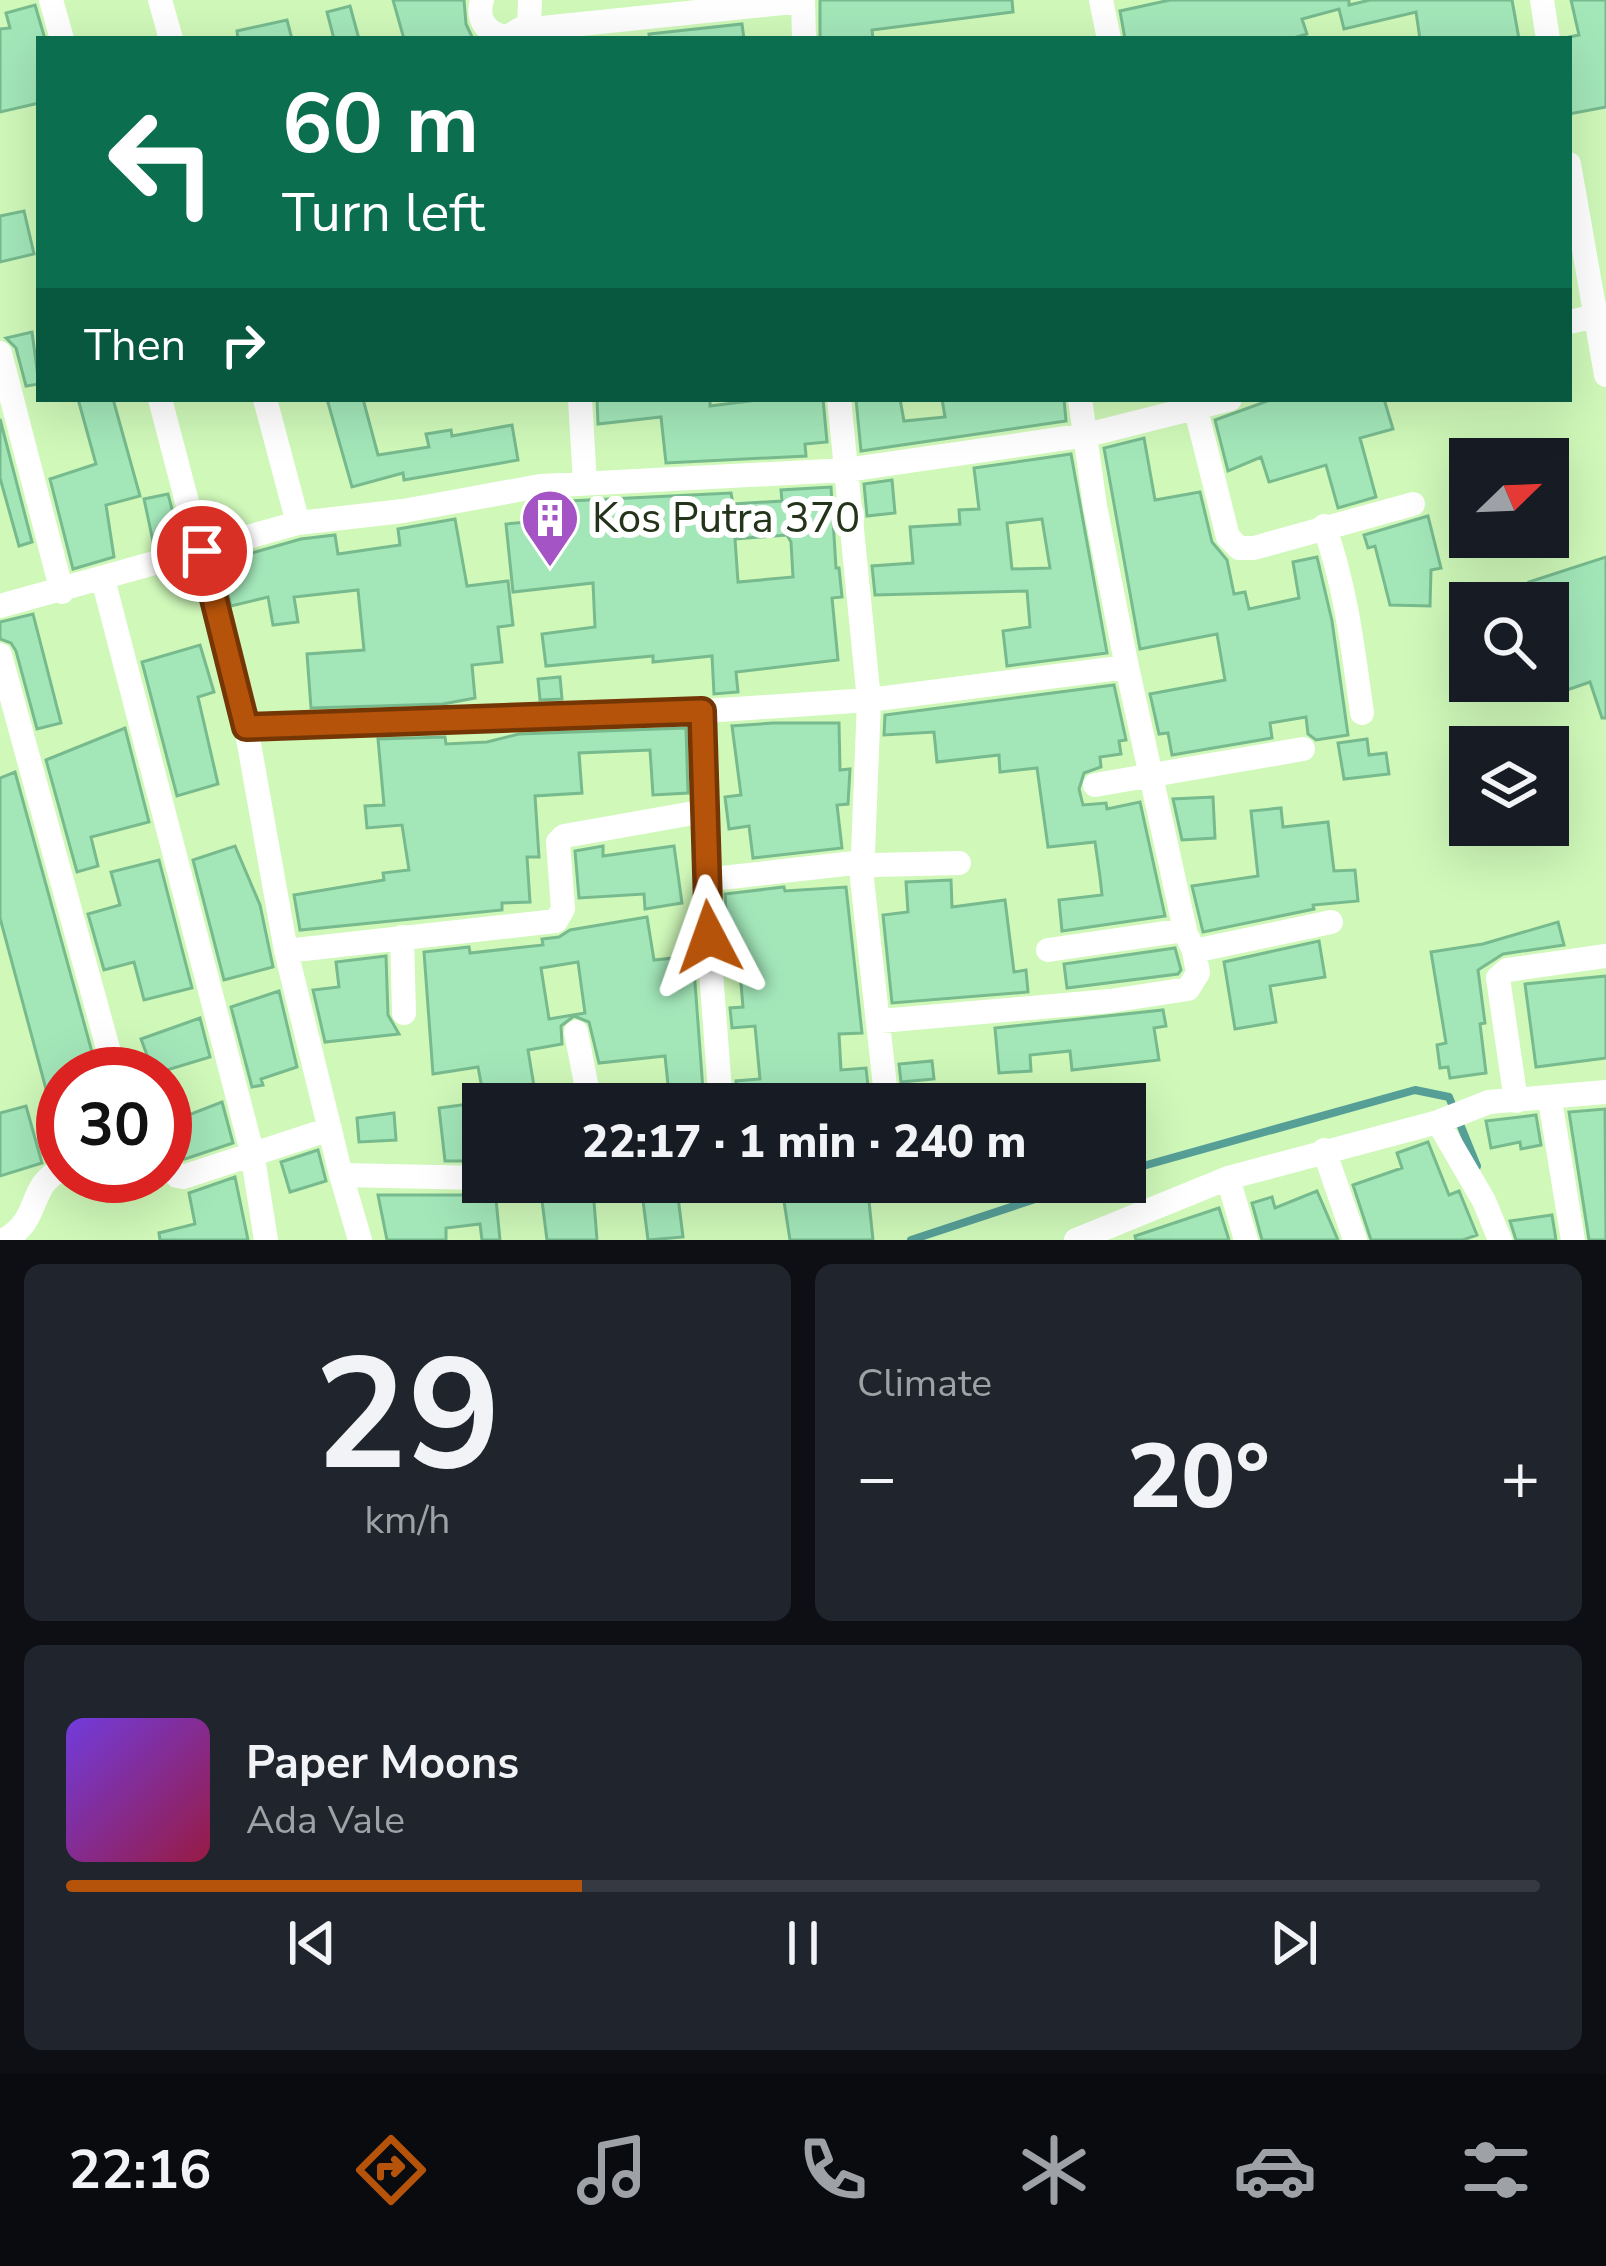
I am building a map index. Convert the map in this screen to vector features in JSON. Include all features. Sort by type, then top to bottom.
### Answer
[{"type":"street","points":[[51,0],[61,36]]},
{"type":"street","points":[[160,0],[170,36]]},
{"type":"street","points":[[482,0],[480,16],[490,31],[504,36]]},
{"type":"street","points":[[524,31],[532,16],[530,0]]},
{"type":"street","points":[[510,36],[803,0],[804,36]]},
{"type":"street","points":[[1101,0],[1107,36]]},
{"type":"street","points":[[1542,0],[1548,36]]},
{"type":"street","points":[[1572,178],[1601,315],[1606,375]]},
{"type":"street","points":[[0,353],[62,592]]},
{"type":"street","points":[[161,402],[246,727],[286,950],[360,1240]]},
{"type":"street","points":[[267,402],[298,523]]},
{"type":"street","points":[[580,402],[585,483]]},
{"type":"street","points":[[839,402],[869,700],[863,862],[885,1083]]},
{"type":"street","points":[[880,1021],[1110,1001],[1188,989],[1198,973],[1127,667],[1095,506],[1081,402]]},
{"type":"street","points":[[0,606],[298,523],[585,483],[846,470],[1087,435],[1215,402]]},
{"type":"street","points":[[1195,406],[1228,537],[1239,548],[1254,548],[1413,504]]},
{"type":"street","points":[[1324,526],[1354,640],[1362,713]]},
{"type":"street","points":[[103,579],[252,1152],[266,1240]]},
{"type":"street","points":[[0,655],[108,1047]]},
{"type":"street","points":[[246,727],[702,711],[869,700],[1127,667]]},
{"type":"street","points":[[702,711],[704,880],[719,1083]]},
{"type":"street","points":[[1095,785],[1303,749]]},
{"type":"street","points":[[286,950],[556,921],[563,909],[558,842],[564,836],[705,811]]},
{"type":"street","points":[[704,880],[863,862],[959,863]]},
{"type":"street","points":[[1048,950],[1189,940],[1331,922]]},
{"type":"street","points":[[402,937],[404,1013]]},
{"type":"street","points":[[1516,1101],[1498,978],[1507,970],[1606,956]]},
{"type":"street","points":[[576,1032],[586,1083]]},
{"type":"street","points":[[1076,1240],[1115,1233],[1228,1178],[1489,1102],[1606,1092]]},
{"type":"street","points":[[1550,1100],[1573,1240]]},
{"type":"street","points":[[1449,1117],[1500,1240]]},
{"type":"street","points":[[192,1174],[330,1129]]},
{"type":"street","points":[[1324,1150],[1355,1240]]},
{"type":"street","points":[[341,1174],[462,1177]]},
{"type":"street","points":[[1228,1178],[1246,1240]]},
{"type":"street","points":[[4,1240],[29,1221],[36,1197]]},
{"type":"building","points":[[393,0],[464,0],[472,36],[403,36]]},
{"type":"building","points":[[820,0],[1012,0],[1013,12],[872,30],[873,36],[820,36]]},
{"type":"building","points":[[1170,0],[1349,0],[1349,5],[1370,0],[1512,0],[1518,36],[1420,36],[1416,12],[1344,29],[1339,9],[1302,19],[1307,34],[1300,36],[1124,36],[1120,11]]},
{"type":"building","points":[[1571,0],[1606,0],[1606,107],[1572,113],[1572,36],[1579,35]]},
{"type":"building","points":[[35,5],[44,36],[36,36],[36,104],[0,112],[0,29],[10,28],[6,13]]},
{"type":"building","points":[[350,6],[358,36],[333,36],[327,12]]},
{"type":"building","points":[[287,20],[291,36],[238,36],[237,31]]},
{"type":"building","points":[[742,24],[744,36],[649,36]]},
{"type":"building","points":[[24,211],[34,254],[0,262],[0,216]]},
{"type":"building","points":[[32,332],[36,384],[26,386],[16,348],[6,338]]},
{"type":"building","points":[[79,402],[114,402],[140,496],[106,505],[114,557],[73,569],[50,479],[96,464]]},
{"type":"building","points":[[328,402],[364,402],[378,455],[429,447],[426,434],[451,430],[452,436],[512,425],[518,460],[404,480],[403,473],[352,487]]},
{"type":"building","points":[[597,402],[710,402],[710,406],[823,402],[827,442],[805,444],[806,456],[666,463],[661,417],[598,424]]},
{"type":"building","points":[[856,402],[901,402],[904,421],[945,417],[942,402],[1064,402],[1066,421],[861,451]]},
{"type":"building","points":[[1265,402],[1385,402],[1393,429],[1360,438],[1376,497],[1338,508],[1326,465],[1269,482],[1261,457],[1228,471],[1215,420]]},
{"type":"building","points":[[0,419],[32,542],[19,546],[0,478]]},
{"type":"building","points":[[1144,438],[1155,500],[1200,492],[1212,542],[1227,560],[1234,594],[1245,592],[1249,609],[1299,598],[1293,562],[1317,557],[1332,621],[1348,735],[1316,740],[1308,734],[1306,717],[1270,723],[1272,738],[1172,755],[1168,733],[1159,734],[1150,694],[1225,680],[1217,634],[1140,649],[1104,448]]},
{"type":"building","points":[[1071,454],[1107,653],[1007,666],[1003,631],[1030,627],[1027,591],[875,595],[872,566],[913,563],[910,527],[960,524],[959,510],[979,509],[974,468]],"holes":[[[1042,519],[1050,568],[1012,569],[1007,523]]]},
{"type":"building","points":[[892,480],[895,513],[867,516],[864,484]]},
{"type":"building","points":[[831,487],[842,597],[832,598],[838,660],[736,672],[738,692],[714,694],[712,656],[546,666],[542,634],[595,627],[593,583],[513,592],[506,524],[551,520],[549,502],[731,493],[733,504],[782,501],[781,490]],"holes":[[[787,535],[793,577],[738,582],[735,539]]]},
{"type":"building","points":[[168,494],[180,539],[154,546],[144,499]]},
{"type":"building","points":[[1428,516],[1441,568],[1431,570],[1430,606],[1390,605],[1375,546],[1368,548],[1364,535]]},
{"type":"building","points":[[455,519],[467,586],[508,581],[513,625],[498,627],[502,662],[472,665],[475,698],[443,704],[311,708],[307,654],[364,650],[358,590],[294,597],[298,622],[273,625],[268,597],[231,606],[220,562],[301,539],[335,535],[338,554],[400,545],[398,529]]},
{"type":"building","points":[[1606,557],[1606,718],[1602,718],[1590,682],[1569,689],[1569,582],[1529,582]]},
{"type":"building","points":[[33,614],[61,723],[37,729],[16,651],[0,639],[0,622]]},
{"type":"building","points":[[200,645],[214,692],[198,697],[218,784],[177,796],[142,662]]},
{"type":"building","points":[[560,677],[562,699],[540,700],[538,679]]},
{"type":"building","points":[[1114,685],[1126,740],[1119,741],[1121,754],[1100,757],[1101,767],[1084,773],[1079,789],[1083,805],[1106,803],[1107,809],[1140,802],[1165,916],[1062,931],[1059,900],[1102,895],[1095,842],[1048,847],[1037,768],[1000,772],[999,755],[937,762],[934,732],[884,735],[885,715]]},
{"type":"building","points":[[839,723],[840,770],[850,769],[848,804],[837,805],[842,848],[753,858],[749,826],[729,829],[725,797],[741,795],[732,726]]},
{"type":"building","points":[[125,728],[149,822],[91,837],[98,866],[77,872],[46,760]]},
{"type":"building","points":[[686,728],[688,793],[653,795],[650,750],[579,753],[582,793],[535,796],[539,857],[527,857],[530,902],[502,903],[502,910],[300,930],[294,895],[384,880],[383,873],[409,870],[402,825],[367,828],[365,806],[384,805],[378,739],[445,737],[446,744],[519,734]]},
{"type":"building","points":[[1367,739],[1369,755],[1386,753],[1389,774],[1344,779],[1338,743]]},
{"type":"building","points":[[15,772],[91,1047],[36,1047],[36,1052],[0,918],[0,778]]},
{"type":"building","points":[[1213,797],[1215,838],[1182,840],[1173,799]]},
{"type":"building","points":[[1281,808],[1283,827],[1328,822],[1334,871],[1355,870],[1358,901],[1313,905],[1314,909],[1203,932],[1192,886],[1258,876],[1251,811]]},
{"type":"building","points":[[235,846],[260,905],[273,967],[224,980],[193,860]]},
{"type":"building","points":[[603,846],[603,856],[674,846],[682,903],[645,909],[644,894],[579,898],[575,851]]},
{"type":"building","points":[[159,860],[192,988],[144,1000],[134,962],[104,970],[88,914],[120,905],[111,872]]},
{"type":"building","points":[[951,880],[952,907],[1005,900],[1014,972],[1026,970],[1028,992],[892,1003],[883,915],[908,912],[906,882]]},
{"type":"building","points":[[846,887],[862,1033],[839,1034],[841,1070],[866,1068],[868,1083],[736,1083],[760,1079],[755,1026],[732,1028],[730,1008],[743,1007],[739,960],[729,961],[725,894]]},
{"type":"building","points":[[647,917],[654,960],[693,956],[702,1083],[668,1083],[665,1056],[599,1063],[589,1022],[574,1016],[561,1026],[562,1044],[528,1050],[534,1083],[481,1083],[478,1067],[433,1074],[424,952],[469,947],[470,953],[543,945],[542,939],[570,930]],"holes":[[[578,962],[585,1013],[549,1019],[541,968]]]},
{"type":"building","points":[[1558,922],[1564,945],[1503,954],[1478,970],[1486,1073],[1450,1078],[1448,1067],[1440,1068],[1437,1045],[1446,1043],[1431,952],[1483,944]]},
{"type":"building","points":[[1319,941],[1325,977],[1270,986],[1276,1022],[1235,1029],[1224,962]]},
{"type":"building","points":[[1175,948],[1178,974],[1067,988],[1064,964]]},
{"type":"building","points":[[386,956],[388,1015],[399,1034],[325,1042],[313,990],[339,987],[336,962]]},
{"type":"building","points":[[1606,976],[1606,1058],[1536,1067],[1525,984]]},
{"type":"building","points":[[279,991],[297,1067],[261,1079],[263,1085],[252,1087],[231,1007]]},
{"type":"building","points":[[1163,1010],[1166,1026],[1154,1028],[1159,1060],[1072,1070],[1070,1051],[1030,1055],[1031,1071],[999,1073],[995,1028]]},
{"type":"building","points":[[200,1018],[210,1057],[192,1062],[192,1047],[144,1047],[141,1039]]},
{"type":"building","points":[[932,1061],[934,1079],[901,1082],[899,1064]]},
{"type":"building","points":[[222,1102],[233,1143],[192,1157],[192,1114]]},
{"type":"building","points":[[462,1105],[462,1161],[445,1161],[439,1108]]},
{"type":"building","points":[[26,1106],[36,1142],[36,1165],[0,1176],[0,1113]]},
{"type":"building","points":[[1605,1109],[1606,1240],[1589,1240],[1569,1112]]},
{"type":"building","points":[[394,1113],[396,1140],[359,1142],[357,1118]]},
{"type":"building","points":[[1536,1115],[1541,1145],[1521,1149],[1520,1142],[1491,1148],[1486,1121]]},
{"type":"building","points":[[1428,1142],[1449,1195],[1459,1191],[1477,1235],[1463,1240],[1371,1240],[1353,1185],[1402,1168],[1397,1153]]},
{"type":"building","points":[[318,1150],[326,1181],[290,1192],[281,1162]]},
{"type":"building","points":[[235,1177],[248,1240],[160,1240],[159,1233],[195,1224],[192,1192]]},
{"type":"building","points":[[1317,1191],[1338,1240],[1262,1240],[1252,1203],[1272,1197],[1275,1208]]},
{"type":"building","points":[[378,1195],[462,1195],[462,1203],[496,1203],[500,1240],[482,1240],[480,1224],[446,1228],[446,1240],[387,1240]]},
{"type":"building","points":[[542,1203],[594,1203],[597,1240],[547,1240]]},
{"type":"building","points":[[643,1203],[679,1203],[683,1237],[648,1240]]},
{"type":"building","points":[[784,1203],[869,1203],[873,1240],[790,1240]]},
{"type":"building","points":[[1219,1208],[1229,1240],[1136,1240],[1135,1236]]},
{"type":"building","points":[[1552,1215],[1556,1240],[1516,1240],[1510,1221]]},
{"type":"waterway","points":[[1146,1165],[1415,1090],[1449,1097],[1477,1166]]},
{"type":"waterway","points":[[911,1240],[1023,1203]]},
{"type":"place","name":"Kos Putra 370","points":[[550,569]]},
{"type":"route","points":[[202,551],[246,727],[702,711],[709,937]]}]
